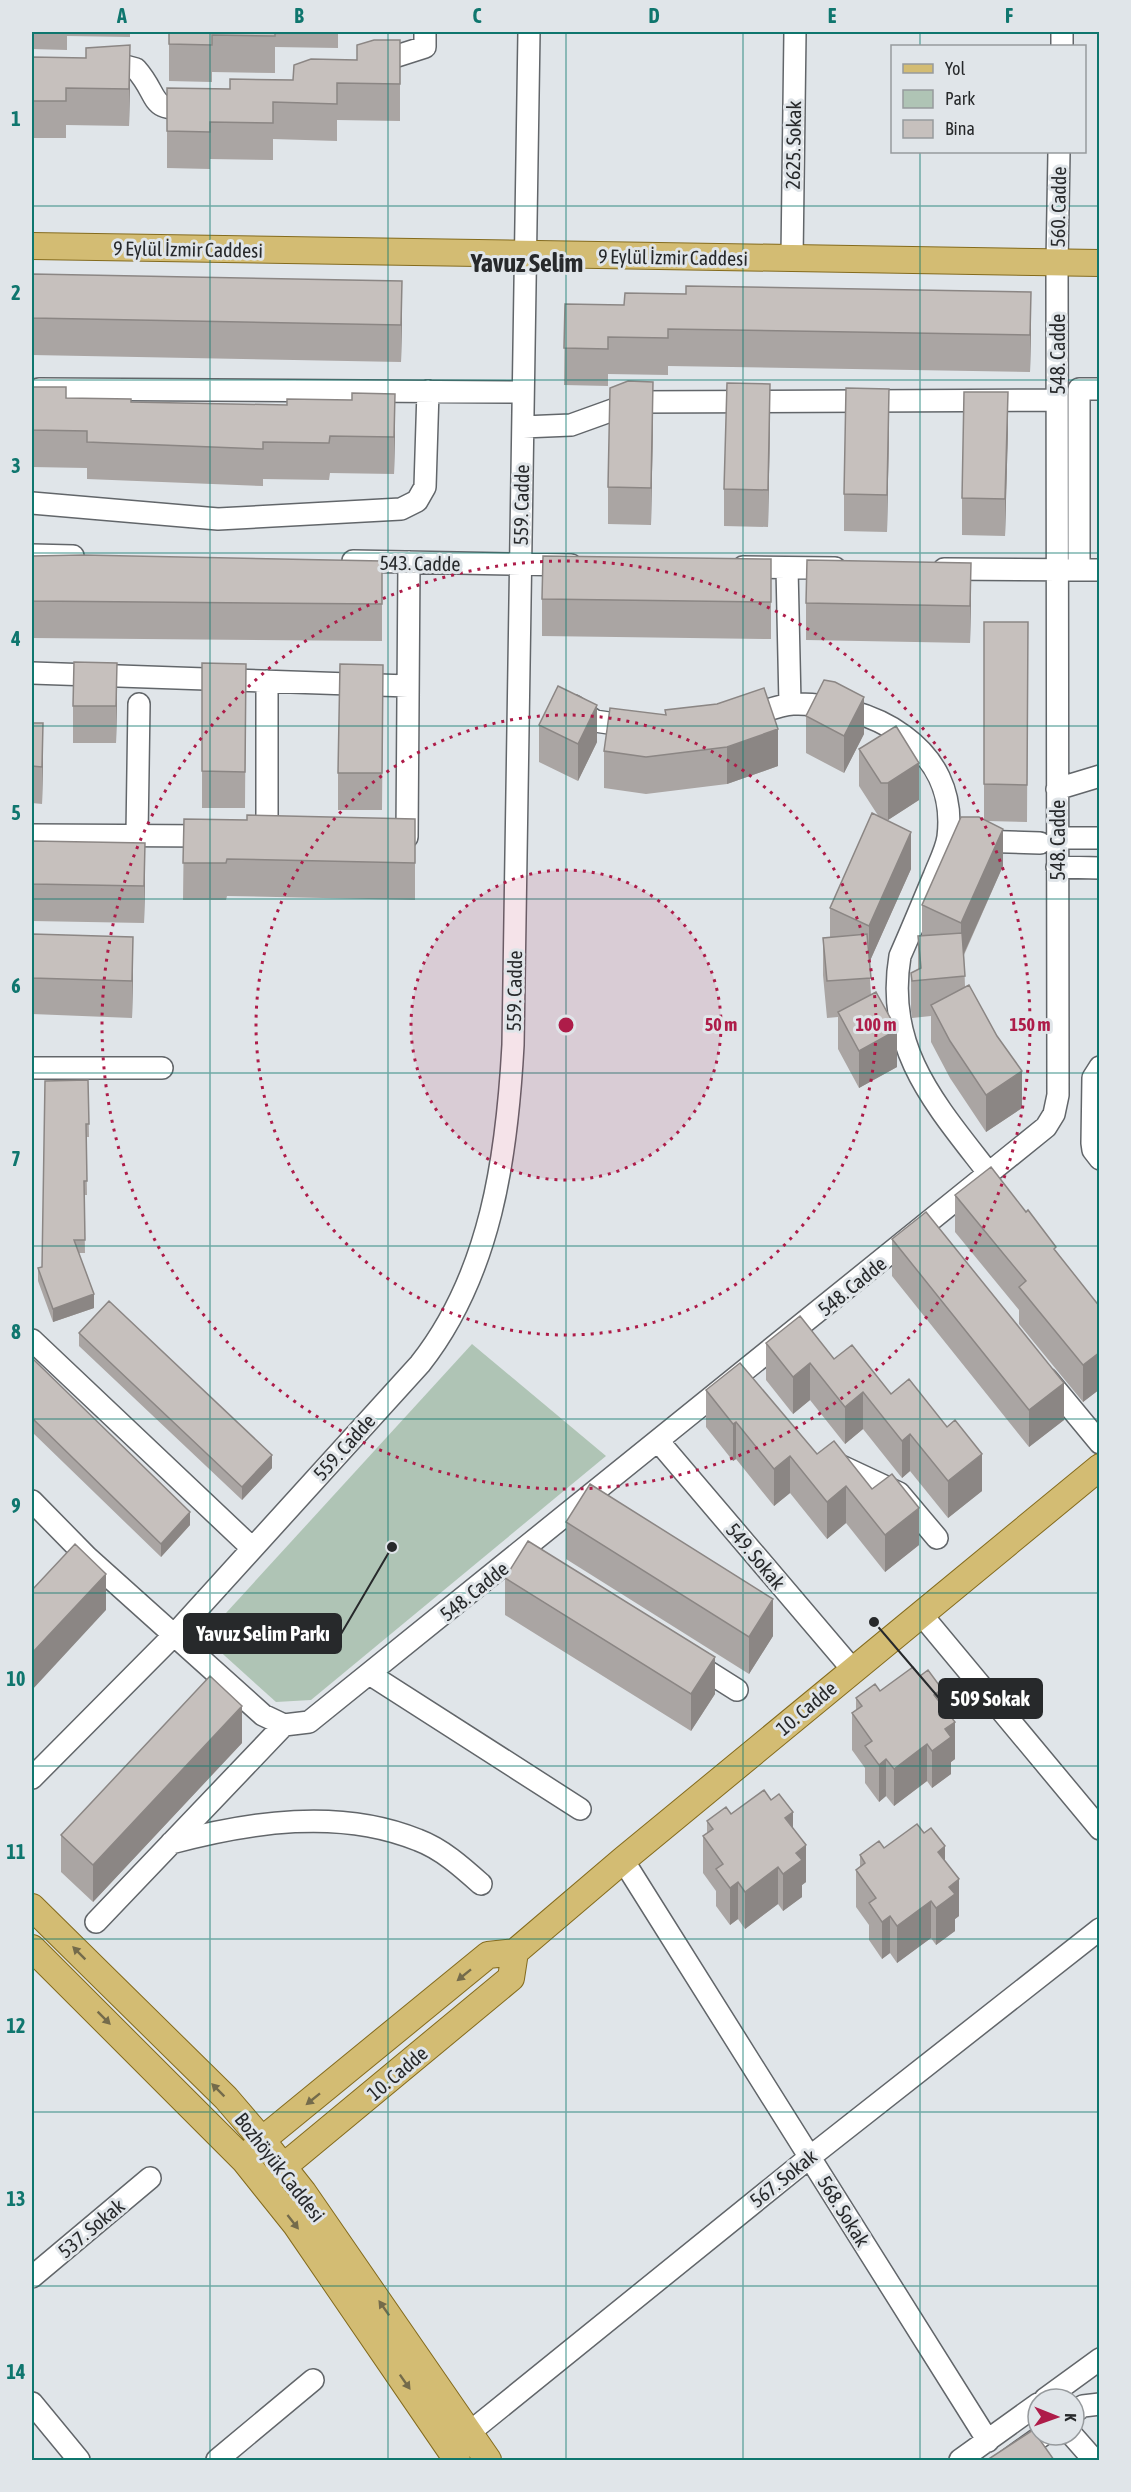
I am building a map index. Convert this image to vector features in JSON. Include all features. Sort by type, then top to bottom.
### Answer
[{"type":"main road","name":"9 Eylül İzmir Caddesi","points":[[32,246],[1100,263]]},
{"type":"main road","name":"10. Cadde","points":[[244,2160],[262,2140],[488,1955],[515,1952],[623,1860],[1100,1467]]},
{"type":"main road","name":"Bozhöyük Caddesi","points":[[32,1907],[226,2098],[262,2140],[303,2192],[488,2460]]},
{"type":"main road","name":"Bozhöyük Caddesi","points":[[32,1948],[244,2160],[296,2225],[457,2460]]},
{"type":"main road","name":"10. Cadde","points":[[265,2186],[283,2167],[511,1978],[515,1952]]},
{"type":"street","points":[[358,68],[425,47],[425,32]]},
{"type":"street","name":"559. Cadde","points":[[32,1778],[174,1635],[432,1348],[450,1320],[470,1276],[491,1212],[507,1128],[513,1045],[529,32]]},
{"type":"street","name":"2625. Sokak","points":[[792,258],[795,32]]},
{"type":"street","points":[[78,73],[125,66],[136,69],[160,105],[168,110],[212,105]]},
{"type":"street","name":"560. Cadde","points":[[1057,263],[1059,153]]},
{"type":"street","name":"548. Cadde","points":[[284,1725],[309,1722],[371,1675],[1032,1141],[1050,1121],[1056,1105],[1058,1077],[1057,867],[1049,840],[1057,789],[1057,263]]},
{"type":"street","points":[[39,389],[523,392]]},
{"type":"street","points":[[926,569],[1089,570],[1079,389],[1100,389]]},
{"type":"street","points":[[32,503],[218,519],[401,509],[417,501],[425,487],[428,391]]},
{"type":"street","points":[[523,427],[571,425],[635,402],[1057,400]]},
{"type":"street","points":[[32,555],[90,556]]},
{"type":"street","name":"543. Cadde","points":[[338,561],[590,565]]},
{"type":"street","points":[[372,837],[407,837],[409,562]]},
{"type":"street","points":[[718,567],[855,568]]},
{"type":"street","points":[[787,567],[790,704]]},
{"type":"street","points":[[32,674],[408,686]]},
{"type":"street","points":[[267,681],[267,836]]},
{"type":"street","points":[[571,703],[581,713],[595,721],[616,725],[658,727]]},
{"type":"street","points":[[136,835],[139,704]]},
{"type":"street","points":[[722,723],[790,704],[840,708],[862,713],[893,727],[907,737],[923,754],[938,778],[948,816],[948,841],[900,956],[897,975],[899,1021],[914,1069],[928,1095],[990,1174]]},
{"type":"street","points":[[1057,789],[1100,776]]},
{"type":"street","points":[[32,835],[290,836]]},
{"type":"street","points":[[948,841],[1100,838]]},
{"type":"street","points":[[1057,867],[1100,868]]},
{"type":"street","points":[[32,1068],[162,1068]]},
{"type":"street","points":[[1058,1077],[1096,1072],[1092,1143],[1093,1150],[1100,1159]]},
{"type":"street","points":[[32,1340],[252,1548]]},
{"type":"street","points":[[1033,1361],[1100,1443]]},
{"type":"street","points":[[741,1376],[756,1392]]},
{"type":"street","name":"549. Sokak","points":[[659,1442],[853,1670]]},
{"type":"street","points":[[817,1455],[899,1493],[937,1538]]},
{"type":"street","points":[[32,1501],[87,1557],[263,1715],[284,1725],[96,1922]]},
{"type":"street","points":[[519,1555],[539,1568]]},
{"type":"street","points":[[921,1614],[1100,1829]]},
{"type":"street","points":[[678,1653],[737,1690]]},
{"type":"street","points":[[371,1675],[580,1809]]},
{"type":"street","points":[[171,1843],[240,1827],[266,1824],[319,1822],[350,1824],[418,1840],[453,1859],[481,1884]]},
{"type":"street","name":"568. Sokak","points":[[623,1860],[988,2441]]},
{"type":"street","name":"567. Sokak","points":[[470,2432],[810,2157],[1100,1929]]},
{"type":"street","name":"537. Sokak","points":[[32,2277],[150,2178]]},
{"type":"street","points":[[1062,2387],[1100,2359]]},
{"type":"street","points":[[217,2460],[314,2380]]},
{"type":"street","points":[[32,2403],[79,2460]]},
{"type":"street","points":[[960,2460],[1026,2413]]},
{"type":"street","points":[[1008,2460],[1026,2447]]},
{"type":"street","points":[[1083,2447],[1094,2460]]},
{"type":"green space","points":[[472,1344],[606,1456],[311,1700],[276,1702],[204,1637]]},
{"type":"building","points":[[169,32],[275,32],[275,36],[212,35],[212,45],[169,44]]},
{"type":"building","points":[[374,40],[400,40],[400,84],[337,83],[337,104],[273,102],[273,123],[210,122],[210,132],[167,131],[167,88],[230,89],[230,79],[293,80],[294,65],[311,59],[357,60],[357,45]]},
{"type":"building","points":[[130,45],[129,89],[66,88],[66,101],[32,101],[32,57],[86,58],[86,48]]},
{"type":"building","points":[[32,274],[402,281],[401,325],[32,318]]},
{"type":"building","points":[[686,286],[1031,292],[1030,335],[668,329],[668,338],[608,337],[608,349],[564,348],[565,304],[624,305],[625,293],[686,294]]},
{"type":"building","points":[[628,381],[653,382],[651,488],[608,487],[610,388]]},
{"type":"building","points":[[727,383],[770,384],[768,490],[724,489]]},
{"type":"building","points":[[32,387],[66,387],[66,398],[131,399],[131,402],[287,405],[287,399],[352,400],[352,393],[395,394],[394,437],[330,436],[329,443],[263,442],[263,449],[87,442],[87,431],[32,430]]},
{"type":"building","points":[[846,388],[889,389],[887,495],[844,494]]},
{"type":"building","points":[[964,392],[1008,392],[1005,499],[962,498]]},
{"type":"building","points":[[32,556],[382,561],[382,604],[32,601]]},
{"type":"building","points":[[543,556],[771,559],[771,602],[542,599]]},
{"type":"building","points":[[807,560],[971,563],[970,606],[806,603]]},
{"type":"building","points":[[984,622],[1028,622],[1027,785],[984,784]]},
{"type":"building","points":[[74,662],[117,663],[116,706],[73,706]]},
{"type":"building","points":[[202,663],[246,664],[245,772],[202,771]]},
{"type":"building","points":[[340,664],[383,665],[382,773],[338,773]]},
{"type":"building","points":[[824,680],[835,682],[864,697],[844,736],[806,716]]},
{"type":"building","points":[[558,686],[597,705],[578,744],[539,725]]},
{"type":"building","points":[[764,688],[778,729],[727,747],[646,757],[604,751],[610,708],[666,715],[665,710],[717,704]]},
{"type":"building","points":[[32,723],[43,723],[42,767],[32,766]]},
{"type":"building","points":[[896,726],[919,763],[888,783],[881,783],[859,749]]},
{"type":"building","points":[[872,813],[911,832],[869,926],[830,908]]},
{"type":"building","points":[[247,815],[415,819],[415,863],[227,859],[226,863],[183,863],[184,819],[247,820]]},
{"type":"building","points":[[961,817],[979,817],[1003,829],[961,923],[922,905]]},
{"type":"building","points":[[32,841],[145,843],[144,886],[32,884]]},
{"type":"building","points":[[962,933],[965,976],[912,981],[911,973],[921,968],[918,936]]},
{"type":"building","points":[[32,934],[133,937],[132,981],[32,978]]},
{"type":"building","points":[[867,934],[871,978],[827,981],[823,938]]},
{"type":"building","points":[[969,985],[997,1036],[1022,1071],[986,1095],[950,1041],[931,1005]]},
{"type":"building","points":[[876,992],[897,1030],[859,1051],[838,1012]]},
{"type":"building","points":[[88,1080],[87,1181],[84,1181],[85,1240],[74,1240],[94,1294],[53,1309],[38,1268],[42,1267],[45,1081]]},
{"type":"building","points":[[991,1167],[1026,1212],[1028,1210],[1056,1247],[1054,1249],[1100,1307],[1100,1352],[1083,1365],[1019,1287],[1026,1281],[955,1195]]},
{"type":"building","points":[[926,1212],[1064,1383],[1029,1410],[892,1239]]},
{"type":"building","points":[[109,1301],[272,1455],[242,1487],[79,1333]]},
{"type":"building","points":[[800,1316],[834,1359],[852,1345],[891,1394],[909,1379],[947,1427],[955,1420],[982,1454],[948,1481],[910,1434],[902,1441],[863,1392],[845,1407],[810,1363],[793,1377],[766,1343]]},
{"type":"building","points":[[32,1358],[190,1512],[161,1544],[32,1418]]},
{"type":"building","points":[[740,1363],[817,1454],[834,1441],[872,1489],[892,1474],[919,1508],[885,1535],[846,1486],[827,1502],[790,1456],[774,1469],[736,1422],[733,1424],[706,1390]]},
{"type":"building","points":[[590,1484],[773,1599],[749,1637],[566,1522]]},
{"type":"building","points":[[528,1541],[715,1657],[691,1694],[505,1578]]},
{"type":"building","points":[[75,1544],[106,1574],[32,1653],[32,1590]]},
{"type":"building","points":[[913,1667],[920,1676],[928,1670],[942,1689],[934,1695],[955,1722],[945,1729],[951,1737],[932,1751],[927,1744],[894,1769],[886,1759],[879,1765],[865,1746],[872,1741],[852,1713],[862,1706],[856,1698],[875,1684],[880,1691]]},
{"type":"building","points":[[210,1676],[242,1706],[93,1865],[61,1835]]},
{"type":"building","points":[[764,1790],[771,1800],[779,1794],[793,1812],[785,1818],[806,1845],[796,1853],[802,1860],[783,1874],[778,1867],[745,1892],[738,1882],[730,1888],[716,1869],[723,1864],[703,1836],[713,1829],[707,1821],[726,1807],[731,1814]]},
{"type":"building","points":[[917,1824],[924,1833],[931,1828],[945,1846],[938,1852],[959,1879],[949,1887],[955,1894],[936,1908],[931,1901],[897,1926],[890,1916],[882,1922],[869,1903],[876,1898],[856,1870],[865,1863],[860,1855],[879,1841],[884,1848]]},
{"type":"building","points":[[1026,2435],[1026,2447],[1045,2447],[1054,2460],[987,2460]]},
{"type":"place","name":"Yavuz Selim Parkı","points":[[392,1547]]},
{"type":"place","name":"509 Sokak","points":[[874,1622]]},
{"type":"district","name":"Yavuz Selim","points":[[527,263]]}]
